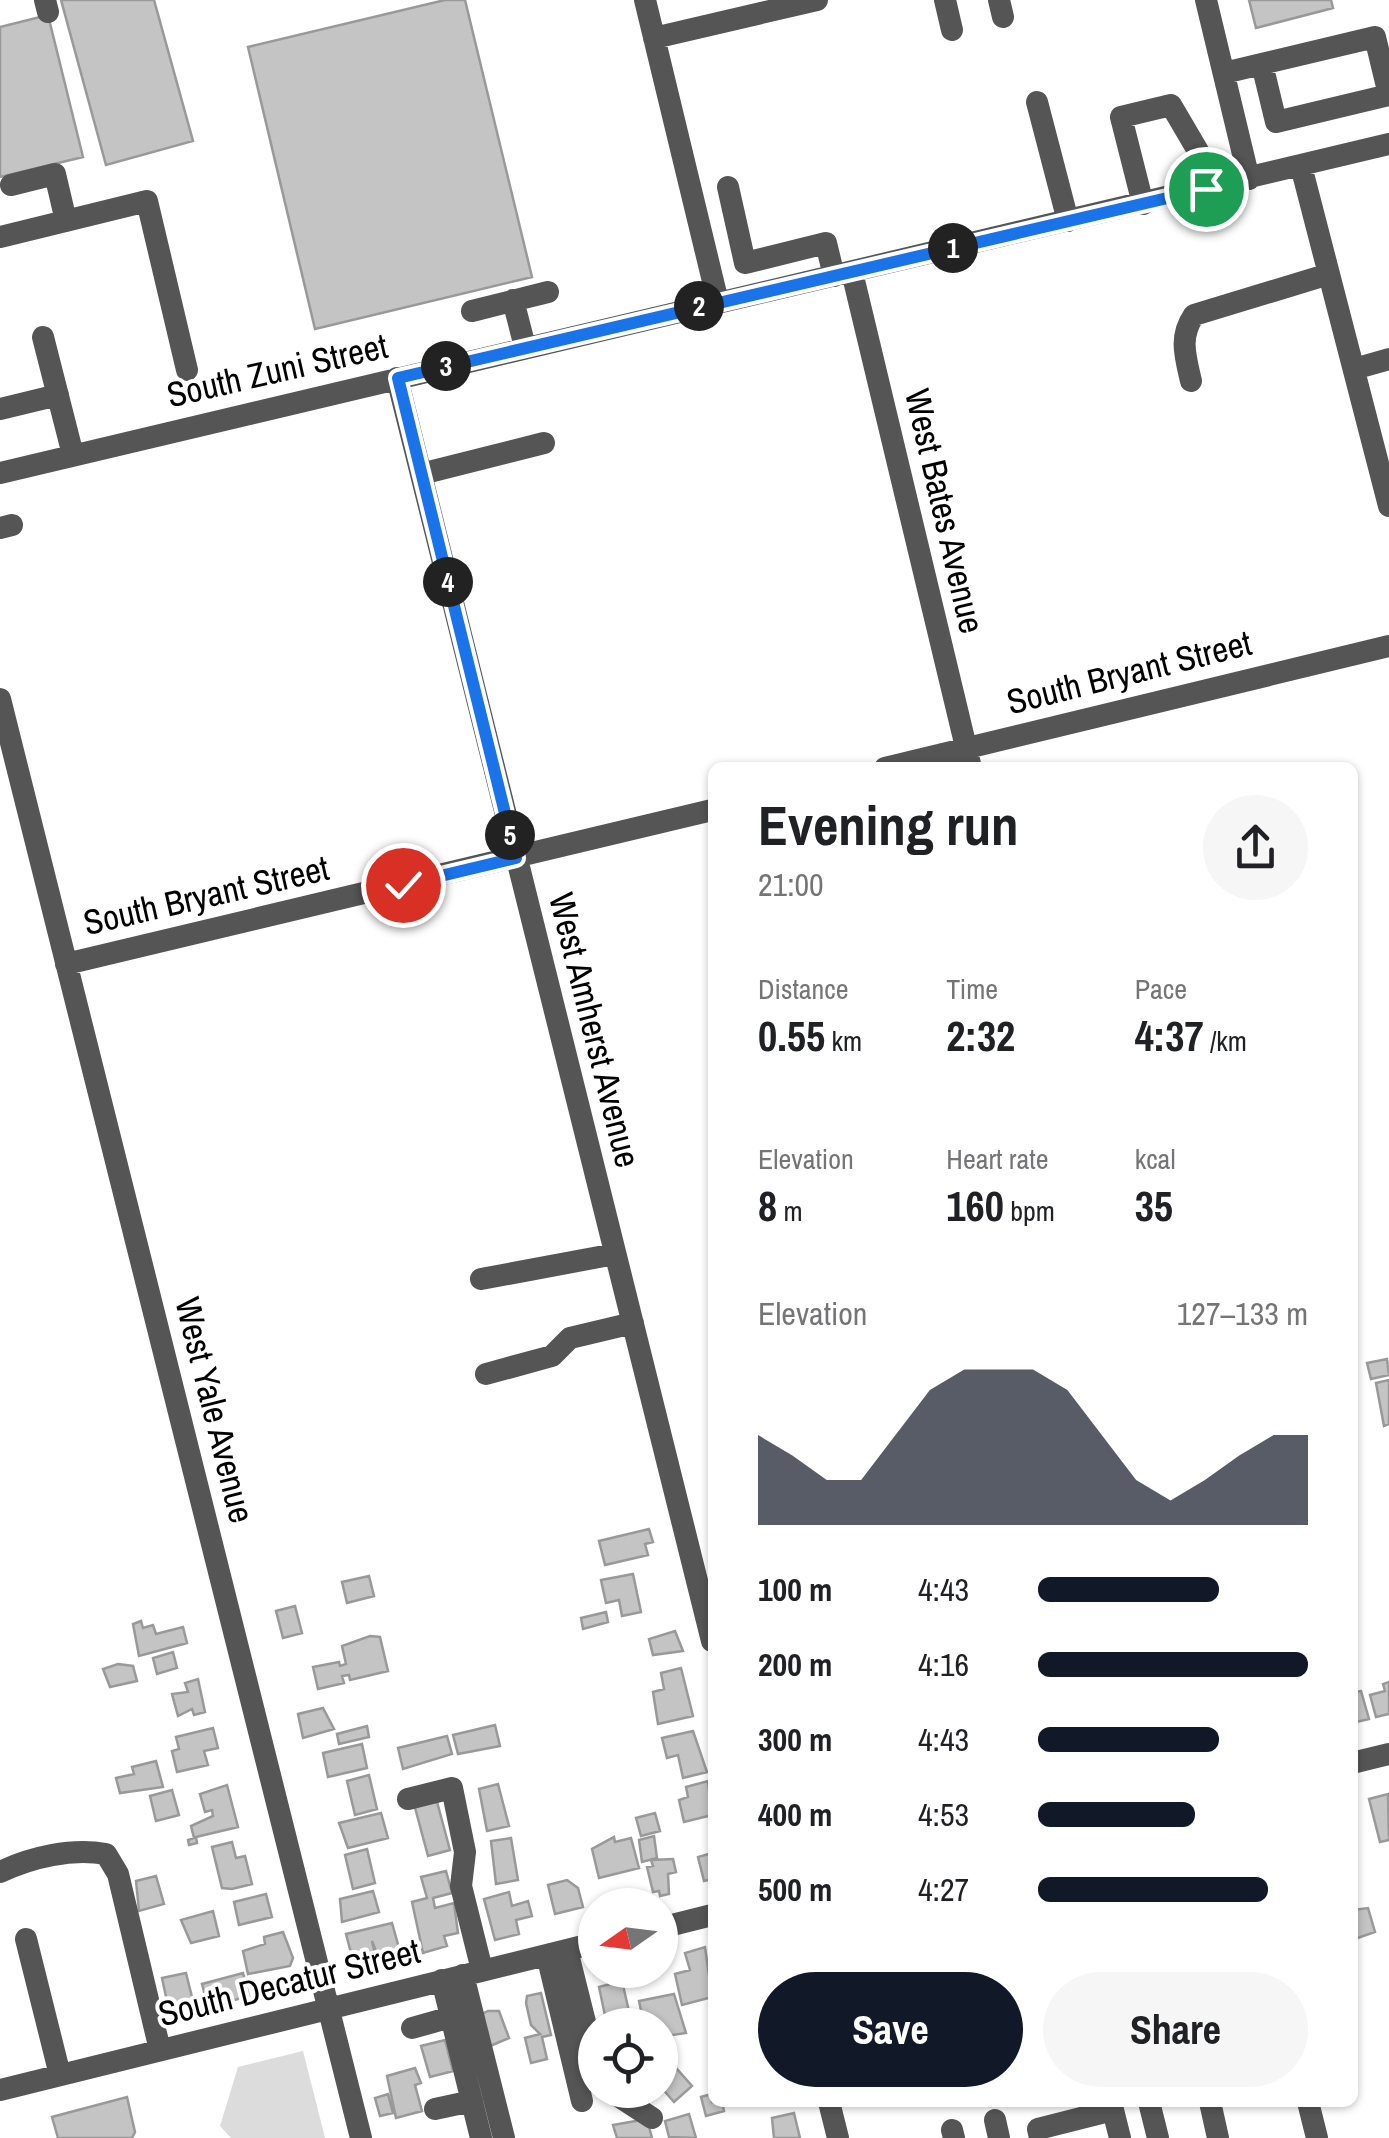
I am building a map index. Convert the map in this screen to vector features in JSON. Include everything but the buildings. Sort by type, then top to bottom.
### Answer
[{"type":"street","points":[[644,0],[718,302]]},
{"type":"street","points":[[946,0],[952,30]]},
{"type":"street","points":[[1206,0],[1249,179]]},
{"type":"street","points":[[654,38],[804,1]]},
{"type":"street","points":[[1224,73],[1375,36],[1389,95],[1276,122],[1262,64]]},
{"type":"street","points":[[1037,102],[1068,221]]},
{"type":"street","points":[[1143,204],[1121,118],[1172,105],[1198,150],[1206,189]]},
{"type":"street","name":"South Zuni Street","points":[[0,473],[1389,144]]},
{"type":"street","points":[[1302,166],[1386,478],[1389,506]]},
{"type":"street","points":[[11,185],[54,174],[66,221]]},
{"type":"street","points":[[697,215],[730,197],[745,263],[826,243],[843,274]]},
{"type":"street","points":[[0,237],[147,202],[187,370]]},
{"type":"street","name":"West Bates Avenue","points":[[843,274],[968,758]]},
{"type":"street","points":[[1190,381],[1183,345],[1185,328],[1194,315],[1329,274]]},
{"type":"street","points":[[472,310],[548,292]]},
{"type":"street","points":[[514,300],[525,347]]},
{"type":"street","points":[[43,338],[74,455]]},
{"type":"street","points":[[1354,369],[1389,360]]},
{"type":"street","name":"West Amherst Avenue","points":[[398,378],[632,1322],[708,1603]]},
{"type":"street","points":[[0,410],[58,395]]},
{"type":"street","points":[[421,474],[544,443]]},
{"type":"street","name":"South Bryant Street","points":[[935,762],[968,758],[1389,646]]},
{"type":"street","name":"West Yale Avenue","points":[[0,699],[360,2138]]},
{"type":"street","name":"South Bryant Street","points":[[66,964],[708,811]]},
{"type":"street","points":[[481,1279],[615,1254]]},
{"type":"street","points":[[486,1374],[552,1356],[570,1338],[632,1322]]},
{"type":"street","points":[[1358,1762],[1389,1754]]},
{"type":"street","points":[[408,1799],[452,1788],[464,1852],[462,1975],[504,2138]]},
{"type":"street","points":[[0,1872],[86,1850],[106,1854],[118,1874],[160,2050]]},
{"type":"street","points":[[678,1924],[708,1916]]},
{"type":"street","points":[[26,1939],[60,2075]]},
{"type":"street","name":"South Decatur Street","points":[[0,2090],[578,1947]]},
{"type":"street","points":[[557,1952],[578,2013]]},
{"type":"street","points":[[557,1952],[578,2077]]},
{"type":"street","points":[[462,1975],[451,2017],[481,2138]]},
{"type":"street","points":[[412,2028],[451,2017]]},
{"type":"street","points":[[434,2109],[472,2101]]},
{"type":"street","points":[[830,2107],[838,2138]]},
{"type":"street","points":[[1039,2134],[1125,2107]]},
{"type":"street","points":[[1148,2107],[1158,2138]]},
{"type":"street","points":[[1211,2107],[1218,2138]]},
{"type":"street","points":[[1309,2107],[1316,2138]]},
{"type":"street","points":[[637,2108],[652,2118]]},
{"type":"street","points":[[1113,2110],[1120,2138]]},
{"type":"shaded area","points":[[303,2051],[325,2138],[231,2138],[220,2126],[238,2067]]},
{"type":"route","points":[[403,885],[516,858],[398,378],[1206,189]]}]
